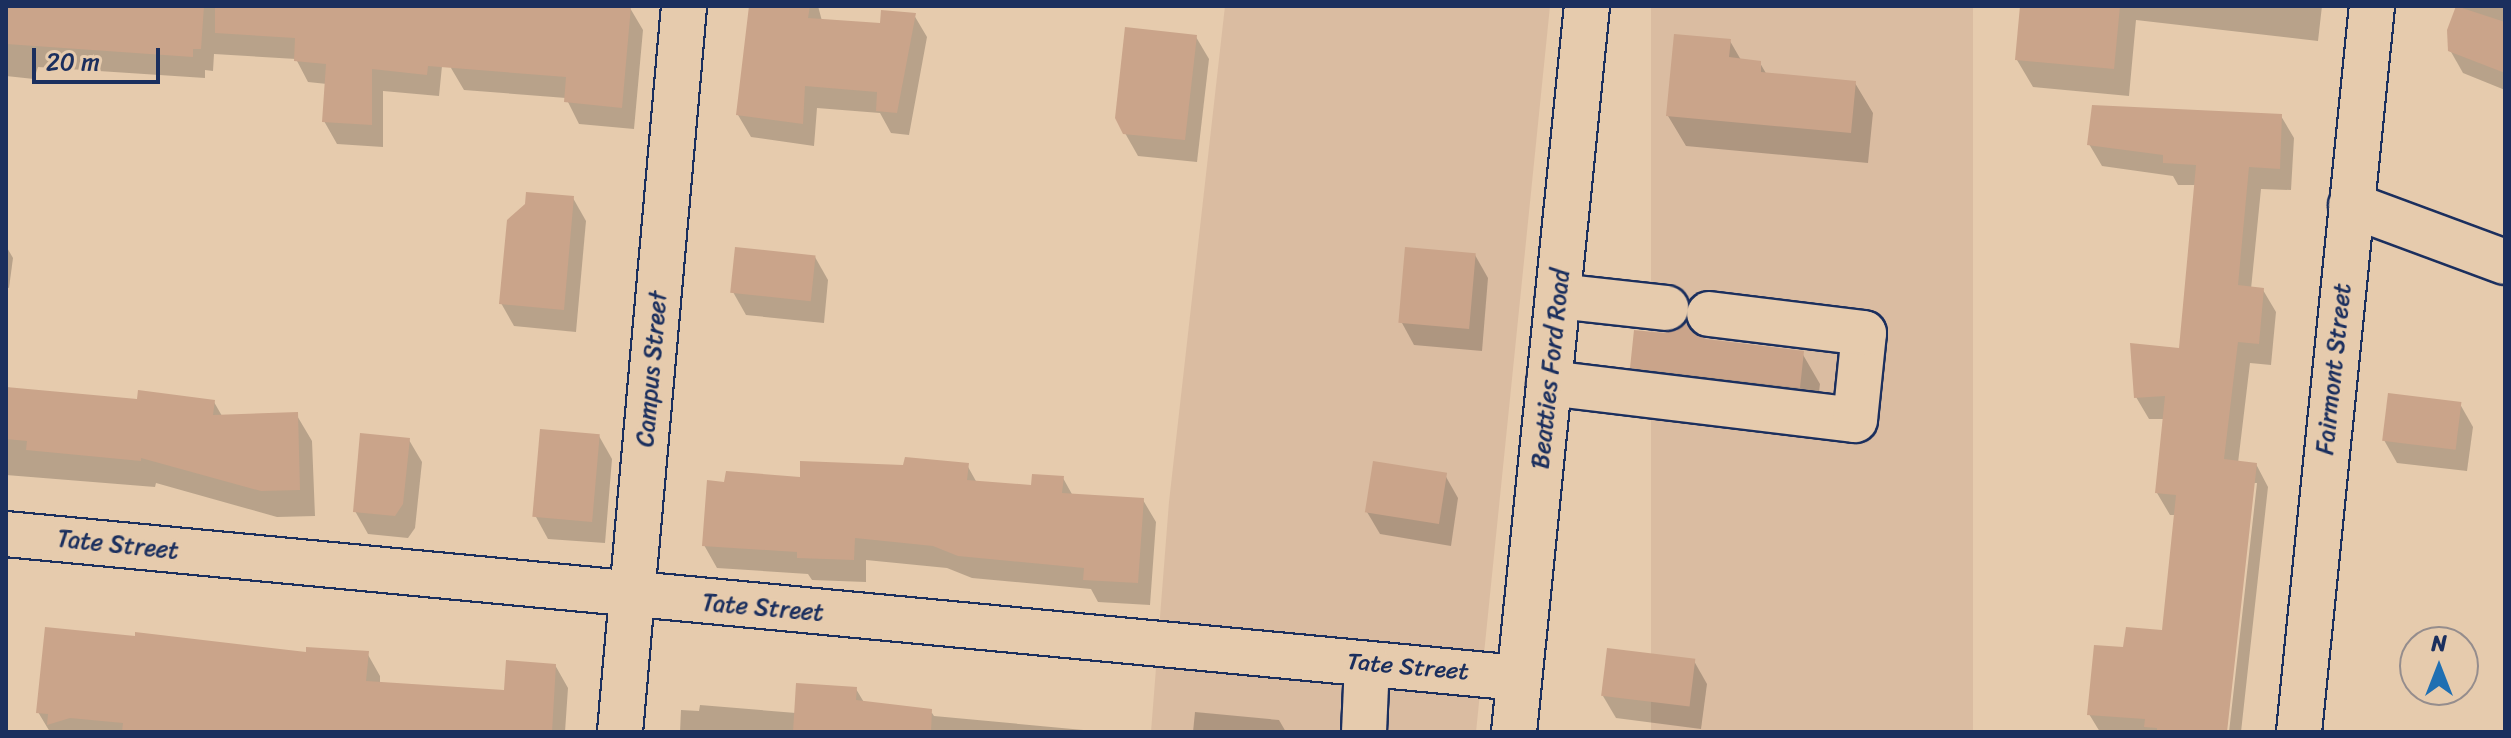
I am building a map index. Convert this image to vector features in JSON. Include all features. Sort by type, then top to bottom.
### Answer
[{"type":"street","name":"Campus Street","points":[[620,732],[684,6]]},
{"type":"street","name":"Beatties Ford Road","points":[[1514,732],[1587,6]]},
{"type":"street","name":"Fairmont Street","points":[[2299,732],[2372,6]]},
{"type":"street","points":[[2351,205],[2505,262]]},
{"type":"street","points":[[1558,296],[1666,308]]},
{"type":"street","points":[[1549,383],[1855,420],[1864,333],[1709,314]]},
{"type":"street","name":"Tate Street","points":[[6,534],[632,596],[1519,678]]},
{"type":"street","points":[[1364,732],[1367,664]]},
{"type":"shaded area","points":[[1225,6],[1550,6],[1476,732],[1151,732],[1169,502]]},
{"type":"shaded area","points":[[1651,6],[1973,6],[1973,732],[1651,732]]},
{"type":"building","points":[[6,6],[204,6],[201,49],[193,49],[193,57],[6,44]]},
{"type":"building","points":[[215,6],[631,6],[622,108],[564,102],[566,77],[428,66],[427,75],[372,69],[372,125],[322,122],[326,64],[294,61],[295,38],[215,33]]},
{"type":"building","points":[[749,6],[810,6],[808,18],[880,23],[881,10],[916,13],[897,113],[876,111],[877,92],[805,86],[803,124],[736,115]]},
{"type":"building","points":[[2020,6],[2120,6],[2114,69],[2015,60]]},
{"type":"building","points":[[2456,6],[2505,22],[2505,73],[2448,51],[2447,30]]},
{"type":"building","points":[[1125,27],[1197,35],[1185,140],[1123,134],[1115,118]]},
{"type":"building","points":[[1674,34],[1731,39],[1729,57],[1761,61],[1761,72],[1856,81],[1851,133],[1666,116]]},
{"type":"building","points":[[2092,105],[2282,114],[2280,169],[2249,167],[2238,285],[2264,288],[2259,344],[2238,342],[2224,459],[2257,463],[2227,732],[2157,732],[2157,728],[2144,727],[2145,719],[2087,715],[2094,645],[2123,647],[2126,627],[2162,630],[2176,495],[2155,493],[2165,396],[2134,398],[2130,343],[2179,348],[2196,165],[2163,163],[2163,155],[2087,145]]},
{"type":"building","points":[[526,192],[574,196],[564,310],[499,304],[507,220],[525,204]]},
{"type":"building","points":[[735,247],[816,255],[811,301],[730,293]]},
{"type":"building","points":[[1405,247],[1476,253],[1469,329],[1398,323]]},
{"type":"building","points":[[1686,323],[1693,333],[1706,339],[1804,351],[1800,388],[1630,368],[1634,330],[1664,333],[1677,330]]},
{"type":"building","points":[[6,387],[137,399],[138,390],[215,400],[213,415],[298,412],[300,490],[261,491],[141,458],[141,461],[26,450],[27,441],[6,439]]},
{"type":"building","points":[[2388,393],[2461,402],[2456,450],[2382,441]]},
{"type":"building","points":[[540,429],[600,434],[592,522],[532,517]]},
{"type":"building","points":[[360,433],[410,438],[403,504],[395,516],[353,512]]},
{"type":"building","points":[[905,457],[969,463],[967,480],[1031,485],[1032,474],[1064,476],[1062,493],[1144,498],[1138,583],[1083,580],[1084,568],[958,556],[933,546],[855,538],[854,560],[797,558],[797,552],[702,546],[707,480],[724,482],[726,471],[800,477],[800,461],[903,465]]},
{"type":"building","points":[[1373,461],[1447,473],[1439,524],[1365,512]]},
{"type":"building","points":[[45,627],[135,636],[135,632],[306,652],[306,647],[369,651],[366,681],[504,690],[506,660],[556,664],[552,732],[122,732],[123,723],[70,718],[47,725],[48,714],[36,713]]},
{"type":"building","points":[[1607,648],[1695,659],[1689,706],[1601,696]]},
{"type":"building","points":[[796,683],[857,687],[856,700],[932,709],[931,732],[793,732]]}]
